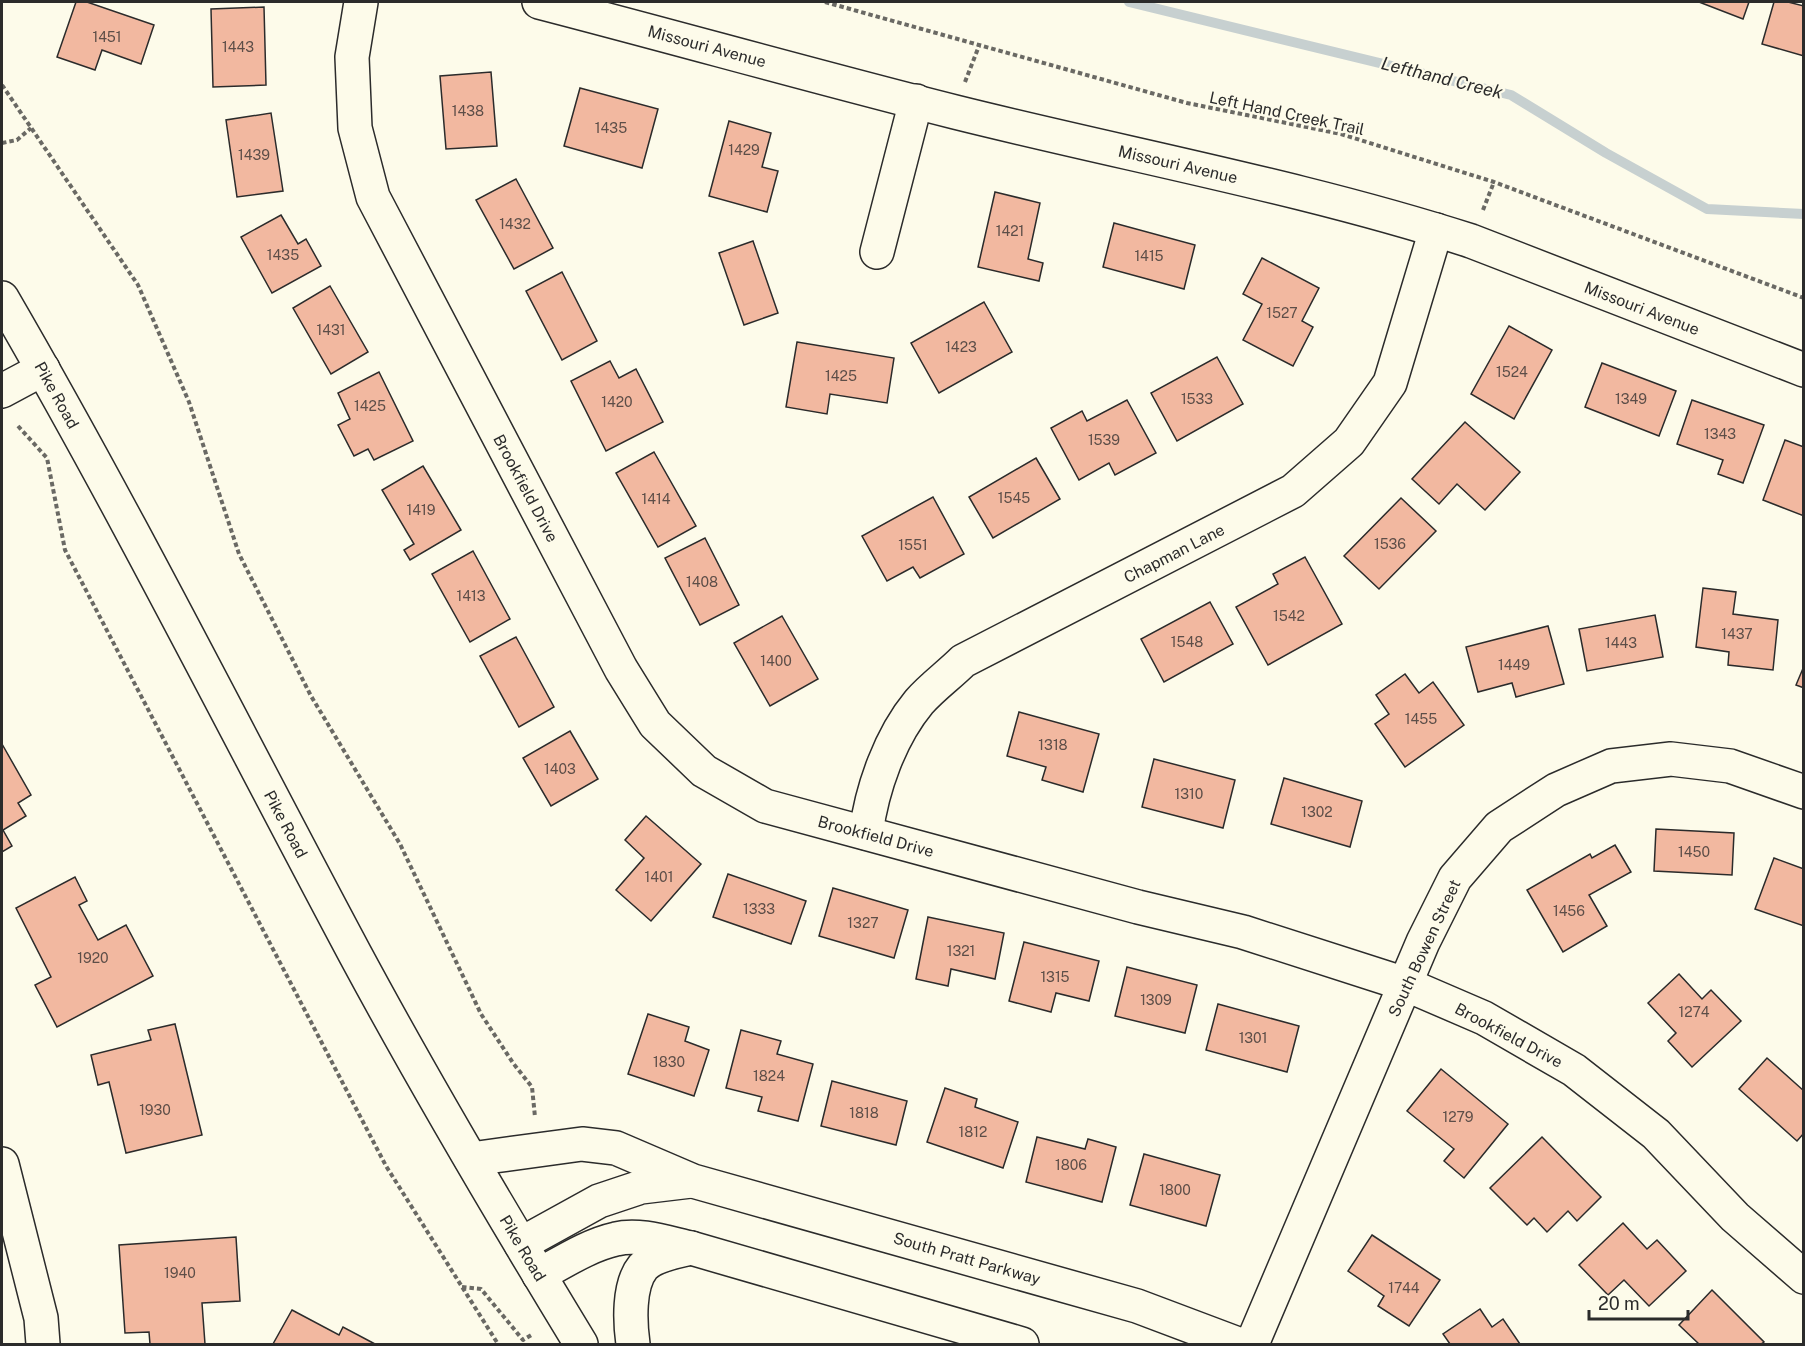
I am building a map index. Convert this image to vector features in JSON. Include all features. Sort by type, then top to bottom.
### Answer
[{"type":"street","name":"Brookfield Drive","points":[[361,2],[352,57],[355,128],[373,196],[621,669],[655,724],[704,771],[765,806],[1138,907],[1242,932],[1405,984],[1484,1018],[1574,1070],[1656,1134],[1735,1217],[1803,1277]]},
{"type":"street","name":"Missouri Avenue","points":[[540,2],[916,101],[1270,186],[1436,230],[1482,245],[1803,370]]},
{"type":"street","points":[[877,252],[916,101]]},
{"type":"street","name":"Chapman Lane","points":[[866,833],[869,809],[888,752],[919,702],[963,661],[1293,490],[1348,442],[1390,383],[1436,230]]},
{"type":"street","name":"Pike Road","points":[[2,298],[43,369],[357,957],[471,1159],[581,1344]]},
{"type":"street","points":[[2,391],[43,369]]},
{"type":"street","name":"South Bowen Street","points":[[1252,1344],[1423,942],[1455,878],[1499,827],[1556,790],[1611,766],[1671,759],[1730,766],[1803,792]]},
{"type":"street","name":"South Pratt Parkway","points":[[471,1159],[582,1144],[616,1148],[693,1181],[1137,1306],[1238,1344]]},
{"type":"street","points":[[2,1164],[41,1318],[43,1344]]},
{"type":"street","name":"South Pratt Parkway","points":[[521,1244],[599,1201],[641,1186],[693,1181]]},
{"type":"street","points":[[539,1275],[591,1247],[618,1238],[647,1239],[691,1248],[1022,1344]]},
{"type":"street","points":[[633,1344],[629,1319],[635,1286],[643,1266],[667,1253],[691,1248]]},
{"type":"path","name":"Left Hand Creek Trail","points":[[825,2],[1187,103],[1341,134],[1494,182],[1803,298]]},
{"type":"path","points":[[2,85],[138,285],[189,402],[239,554],[311,696],[400,844],[481,1014],[513,1063],[532,1087],[536,1122]]},
{"type":"path","points":[[2,143],[17,140],[31,128]]},
{"type":"path","points":[[18,426],[47,458],[65,550],[386,1166],[498,1344]]},
{"type":"path","points":[[462,1287],[481,1289],[523,1340],[533,1334]]},
{"type":"building","points":[[76,2],[87,2],[154,25],[141,64],[102,50],[95,70],[57,57]]},
{"type":"building","points":[[1699,2],[1749,2],[1743,19]]},
{"type":"building","points":[[1774,2],[1788,2],[1804,6],[1804,56],[1762,44]]},
{"type":"building","points":[[264,7],[266,85],[213,87],[211,9]]},
{"type":"building","points":[[491,72],[497,146],[446,149],[440,76]]},
{"type":"building","points":[[580,88],[658,109],[642,168],[564,146]]},
{"type":"building","points":[[271,113],[283,191],[237,197],[226,120]]},
{"type":"building","points":[[729,121],[771,133],[762,167],[778,171],[767,212],[709,196]]},
{"type":"building","points":[[516,179],[553,248],[514,269],[476,200]]},
{"type":"building","points":[[995,192],[1040,203],[1028,259],[1043,263],[1039,281],[978,267]]},
{"type":"building","points":[[281,215],[298,244],[306,239],[321,266],[272,293],[241,237]]},
{"type":"building","points":[[1114,223],[1195,245],[1184,289],[1103,267]]},
{"type":"building","points":[[753,241],[778,313],[744,325],[719,253]]},
{"type":"building","points":[[1262,258],[1319,288],[1302,321],[1313,327],[1293,366],[1243,340],[1262,304],[1243,294]]},
{"type":"building","points":[[562,272],[597,341],[562,360],[526,291]]},
{"type":"building","points":[[330,286],[368,352],[331,374],[293,308]]},
{"type":"building","points":[[984,302],[1012,352],[939,393],[911,343]]},
{"type":"building","points":[[1509,326],[1552,350],[1514,419],[1471,394]]},
{"type":"building","points":[[797,342],[894,358],[887,403],[830,394],[827,414],[786,407]]},
{"type":"building","points":[[1217,357],[1243,404],[1177,441],[1151,393]]},
{"type":"building","points":[[610,361],[619,378],[636,369],[663,422],[606,451],[571,381]]},
{"type":"building","points":[[1602,363],[1676,391],[1659,436],[1585,407]]},
{"type":"building","points":[[379,372],[413,441],[374,460],[368,449],[354,456],[338,425],[350,419],[338,393]]},
{"type":"building","points":[[1127,400],[1156,453],[1115,475],[1109,463],[1079,480],[1051,428],[1082,411],[1087,421]]},
{"type":"building","points":[[1692,400],[1764,425],[1743,483],[1718,474],[1723,460],[1677,444]]},
{"type":"building","points":[[1465,422],[1520,472],[1485,510],[1457,484],[1439,504],[1412,479]]},
{"type":"building","points":[[1785,440],[1804,447],[1804,516],[1763,500]]},
{"type":"building","points":[[654,452],[696,526],[658,547],[616,473]]},
{"type":"building","points":[[1036,458],[1060,499],[993,538],[969,497]]},
{"type":"building","points":[[423,466],[461,530],[410,560],[404,550],[414,544],[382,490]]},
{"type":"building","points":[[933,497],[964,554],[920,578],[913,567],[887,581],[862,536]]},
{"type":"building","points":[[1401,498],[1436,531],[1379,589],[1344,556]]},
{"type":"building","points":[[705,538],[739,605],[700,625],[665,558]]},
{"type":"building","points":[[473,551],[510,619],[470,642],[432,574]]},
{"type":"building","points":[[1305,557],[1342,624],[1268,665],[1236,607],[1278,584],[1273,574]]},
{"type":"building","points":[[1703,588],[1736,592],[1733,614],[1778,620],[1773,670],[1728,665],[1729,652],[1696,647]]},
{"type":"building","points":[[1210,602],[1233,644],[1164,682],[1141,639]]},
{"type":"building","points":[[1655,615],[1663,657],[1587,671],[1579,629]]},
{"type":"building","points":[[782,616],[818,679],[770,706],[734,643]]},
{"type":"building","points":[[1548,626],[1564,684],[1516,697],[1512,683],[1478,692],[1466,647]]},
{"type":"building","points":[[516,637],[554,707],[519,727],[480,656]]},
{"type":"building","points":[[1804,666],[1804,688],[1796,685]]},
{"type":"building","points":[[1405,674],[1419,693],[1433,682],[1464,725],[1405,767],[1375,724],[1389,714],[1376,695]]},
{"type":"building","points":[[1019,712],[1099,734],[1083,792],[1042,780],[1046,767],[1007,756]]},
{"type":"building","points":[[570,731],[598,779],[551,806],[523,758]]},
{"type":"building","points":[[2,744],[31,795],[18,803],[26,816],[3,830],[12,846],[2,852]]},
{"type":"building","points":[[1154,759],[1235,780],[1223,828],[1142,807]]},
{"type":"building","points":[[1284,778],[1362,801],[1350,847],[1271,824]]},
{"type":"building","points":[[646,816],[701,864],[651,921],[616,890],[644,858],[625,840]]},
{"type":"building","points":[[1656,829],[1734,833],[1732,875],[1654,871]]},
{"type":"building","points":[[1615,845],[1631,872],[1589,895],[1607,926],[1563,952],[1527,890],[1590,854],[1592,858]]},
{"type":"building","points":[[1774,858],[1804,869],[1804,926],[1755,909]]},
{"type":"building","points":[[728,874],[806,901],[791,944],[713,917]]},
{"type":"building","points":[[75,877],[87,901],[79,905],[98,940],[126,925],[153,976],[57,1027],[35,985],[51,977],[16,908]]},
{"type":"building","points":[[833,888],[908,910],[894,958],[819,936]]},
{"type":"building","points":[[928,917],[1004,933],[995,979],[951,969],[948,986],[916,979]]},
{"type":"building","points":[[1024,942],[1099,961],[1089,1001],[1056,993],[1051,1012],[1009,1001]]},
{"type":"building","points":[[1127,967],[1197,985],[1185,1033],[1115,1016]]},
{"type":"building","points":[[1679,974],[1702,999],[1711,990],[1741,1021],[1692,1067],[1668,1041],[1676,1033],[1648,1003]]},
{"type":"building","points":[[1218,1004],[1299,1026],[1287,1072],[1206,1050]]},
{"type":"building","points":[[648,1014],[689,1027],[685,1041],[709,1050],[694,1096],[628,1074]]},
{"type":"building","points":[[175,1024],[202,1135],[126,1153],[109,1082],[98,1085],[91,1055],[151,1040],[148,1030]]},
{"type":"building","points":[[741,1030],[781,1041],[777,1054],[813,1064],[798,1121],[758,1111],[762,1097],[726,1088]]},
{"type":"building","points":[[1767,1058],[1804,1091],[1804,1133],[1797,1141],[1739,1089]]},
{"type":"building","points":[[1441,1069],[1508,1124],[1464,1178],[1444,1161],[1454,1149],[1407,1111]]},
{"type":"building","points":[[832,1081],[907,1101],[896,1145],[821,1126]]},
{"type":"building","points":[[945,1088],[977,1099],[975,1107],[1018,1122],[1003,1168],[927,1142]]},
{"type":"building","points":[[1037,1137],[1085,1149],[1088,1139],[1116,1147],[1102,1202],[1026,1182]]},
{"type":"building","points":[[1542,1137],[1601,1197],[1577,1221],[1568,1211],[1547,1232],[1534,1218],[1527,1225],[1490,1188]]},
{"type":"building","points":[[1144,1154],[1220,1175],[1206,1226],[1130,1205]]},
{"type":"building","points":[[1623,1223],[1647,1249],[1657,1240],[1686,1271],[1649,1306],[1624,1280],[1608,1295],[1579,1265]]},
{"type":"building","points":[[1372,1235],[1440,1280],[1409,1326],[1378,1306],[1384,1296],[1348,1271]]},
{"type":"building","points":[[236,1237],[240,1301],[202,1303],[205,1344],[150,1344],[149,1332],[125,1333],[119,1245]]},
{"type":"building","points":[[1712,1290],[1764,1342],[1761,1344],[1699,1344],[1679,1325]]},
{"type":"building","points":[[1480,1309],[1492,1327],[1503,1319],[1520,1344],[1450,1344],[1443,1334]]},
{"type":"building","points":[[292,1310],[339,1335],[343,1327],[375,1344],[273,1344]]},
{"type":"waterway","name":"Lefthand Creek","points":[[1129,2],[1511,95],[1606,153],[1707,209],[1804,214]]}]
